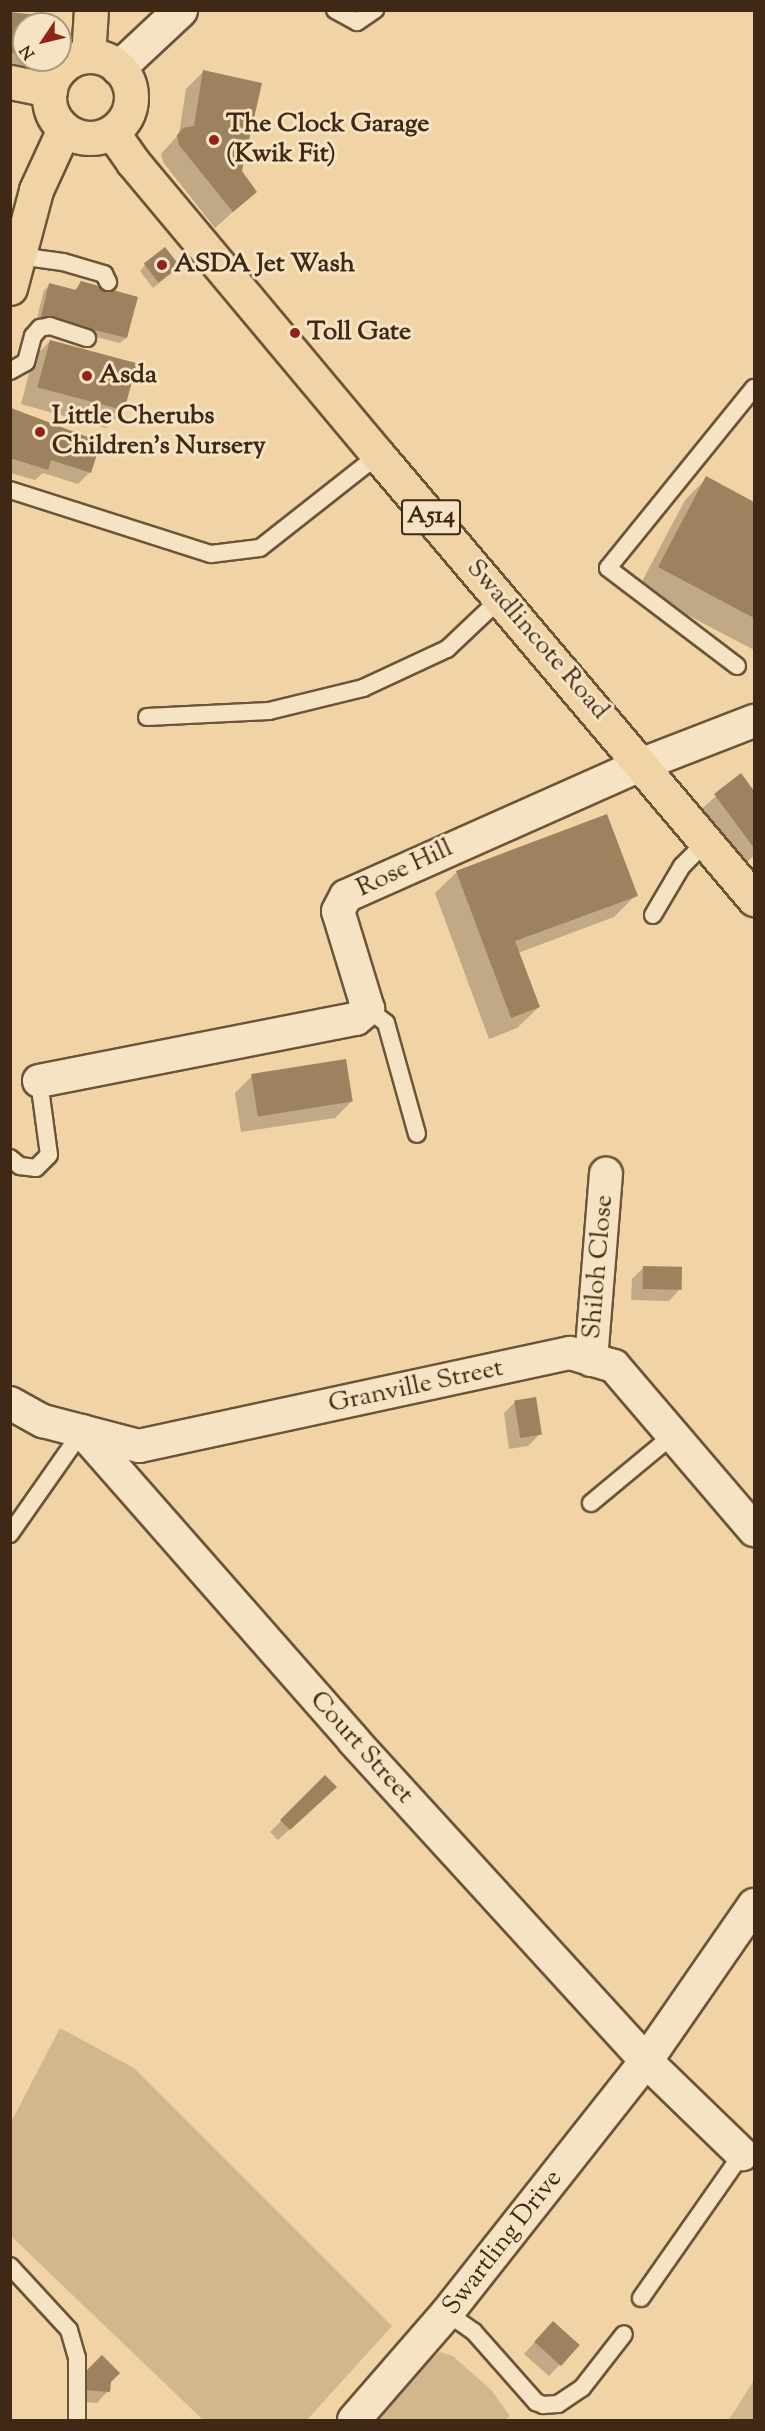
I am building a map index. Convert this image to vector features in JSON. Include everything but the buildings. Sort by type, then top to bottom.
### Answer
[{"type":"main road","points":[[88,56],[91,10]]},
{"type":"main road","points":[[88,56],[104,59],[118,68],[128,81],[131,96],[127,114],[112,132],[97,138],[79,137],[64,129],[54,116],[50,90],[57,73],[68,63],[88,56]]},
{"type":"main road","points":[[10,82],[50,90]]},
{"type":"main road","points":[[10,288],[36,190],[64,129]]},
{"type":"main road","name":"Swadlincote Road","points":[[112,132],[133,162],[378,456],[643,764],[754,898]]},
{"type":"street","points":[[118,68],[180,10]]},
{"type":"street","name":"Rose Hill","points":[[368,1008],[338,910],[346,896],[643,764],[754,721]]},
{"type":"street","points":[[39,1081],[356,1019],[368,1008]]},
{"type":"street","name":"Shiloh Close","points":[[591,1360],[606,1174]]},
{"type":"street","name":"Granville Street","points":[[10,1403],[43,1421],[139,1446],[570,1353],[614,1366],[754,1530]]},
{"type":"street","name":"Court Street","points":[[82,1431],[354,1741],[646,2061],[742,2154]]},
{"type":"street","name":"Swartling Drive","points":[[354,2421],[447,2313],[646,2061],[754,1905]]},
{"type":"lane","points":[[335,10],[357,22],[375,10]]},
{"type":"lane","points":[[19,256],[63,262],[104,274],[108,282]]},
{"type":"lane","points":[[10,371],[26,362],[33,336],[40,328],[50,326],[87,338]]},
{"type":"lane","points":[[737,666],[608,568],[754,388]]},
{"type":"lane","points":[[10,490],[211,554],[260,548],[378,456]]},
{"type":"lane","points":[[147,717],[269,711],[363,688],[447,650],[501,598]]},
{"type":"lane","points":[[653,915],[682,866],[706,842]]},
{"type":"lane","points":[[368,1008],[386,1023],[417,1134]]},
{"type":"lane","points":[[10,1158],[20,1166],[36,1168],[49,1155],[39,1081]]},
{"type":"lane","points":[[10,1534],[82,1431]]},
{"type":"lane","points":[[591,1503],[674,1436]]},
{"type":"lane","points":[[641,2298],[742,2154]]},
{"type":"lane","points":[[10,2266],[69,2330],[77,2358],[77,2421]]},
{"type":"lane","points":[[447,2313],[474,2332],[536,2402],[543,2405],[558,2404],[582,2388],[624,2334]]},
{"type":"shaded area","points":[[60,2028],[134,2068],[392,2326],[307,2420],[203,2420],[11,2236],[11,2122]]},
{"type":"shaded area","points":[[440,2352],[453,2356],[492,2391],[510,2416],[505,2420],[371,2420],[417,2371]]},
{"type":"shaded area","points":[[754,2380],[754,2420],[728,2420],[732,2415]]},
{"type":"place","name":"The Clock Garage (Kwik Fit)","points":[[214,140]]},
{"type":"place","name":"ASDA Jet Wash","points":[[162,265]]},
{"type":"place","name":"Toll Gate","points":[[295,333]]},
{"type":"place","name":"Asda","points":[[87,376]]},
{"type":"place","name":"Little Cherubs Children's Nursery","points":[[40,432]]}]
